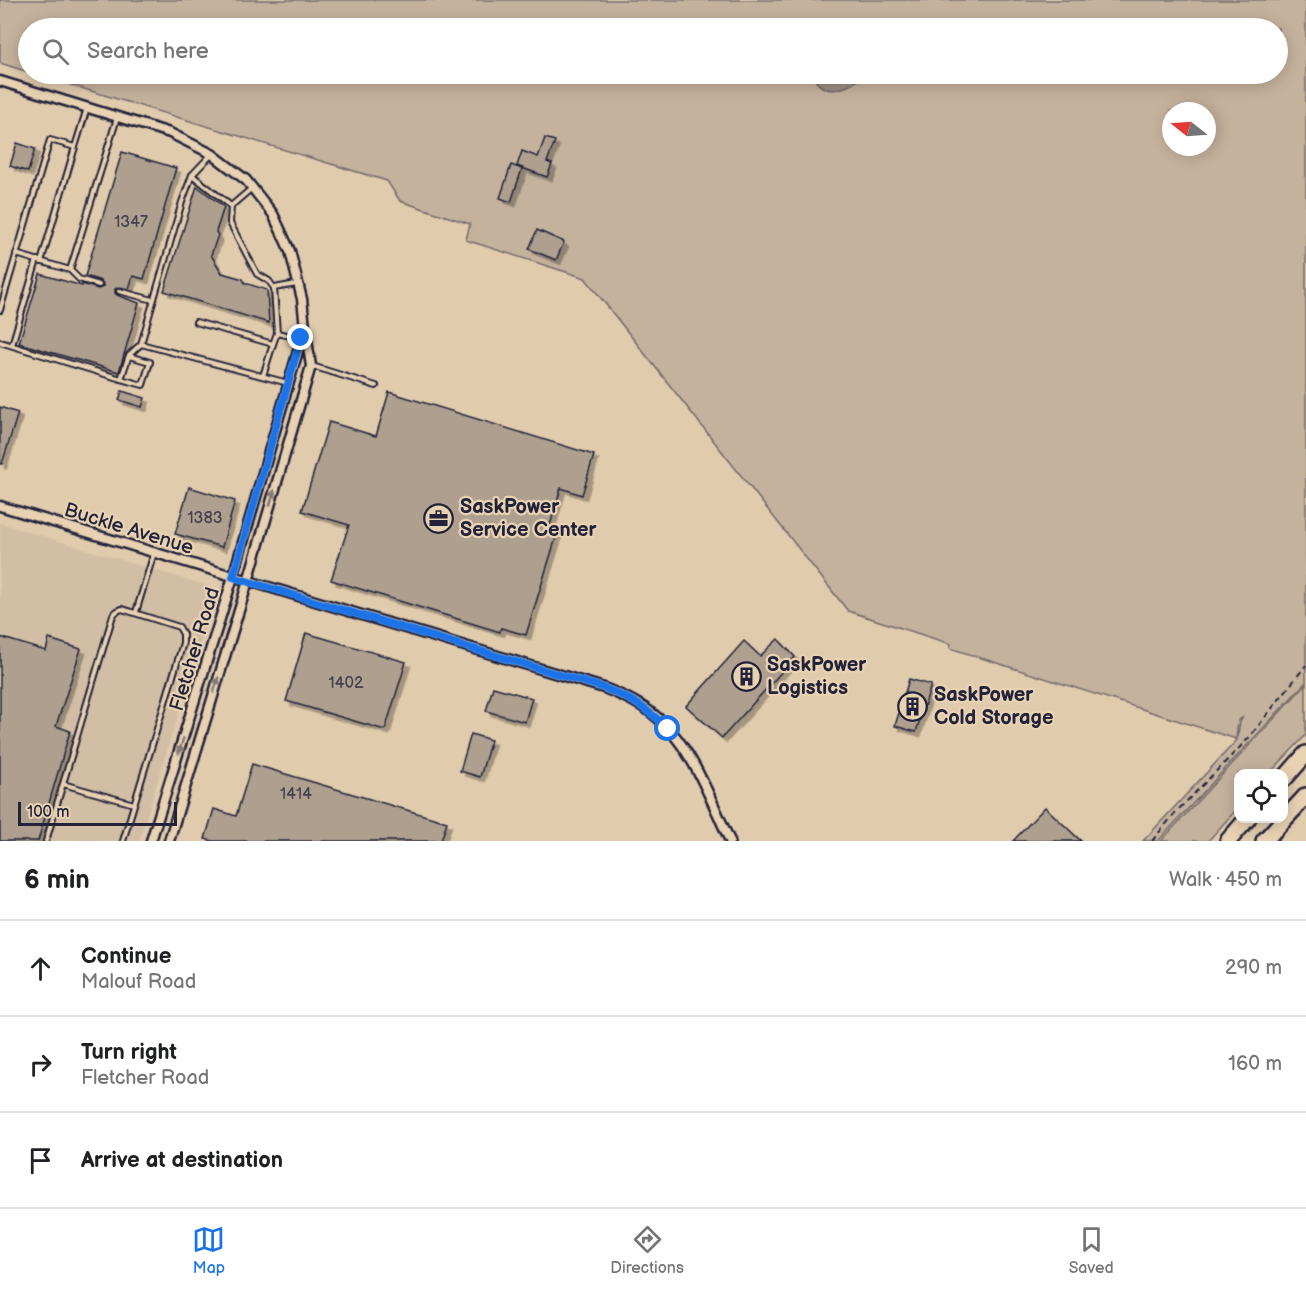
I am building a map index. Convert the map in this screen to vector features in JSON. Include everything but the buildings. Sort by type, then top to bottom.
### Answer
[{"type":"highway","points":[[1288,774],[1306,754]]},
{"type":"highway","points":[[1264,841],[1306,796]]},
{"type":"highway","points":[[1228,841],[1244,823]]},
{"type":"street","name":"Fletcher Road","points":[[0,81],[170,134],[212,154],[246,180],[273,214],[290,251],[302,299],[311,366],[169,841]]},
{"type":"street","name":"Fletcher Road","points":[[151,841],[233,577],[304,327]]},
{"type":"street","name":"Buckle Avenue","points":[[0,506],[604,688],[629,698],[654,715],[684,749],[730,841]]},
{"type":"lane","points":[[12,345],[87,108]]},
{"type":"lane","points":[[70,270],[117,117]]},
{"type":"lane","points":[[0,310],[50,140],[75,147]]},
{"type":"lane","points":[[121,379],[129,355],[141,344],[192,175],[212,154]]},
{"type":"lane","points":[[192,175],[231,206]]},
{"type":"lane","points":[[252,188],[231,206],[230,223],[257,274],[269,281],[274,288],[277,333],[263,376]]},
{"type":"lane","points":[[16,254],[70,270],[79,279],[99,285]]},
{"type":"lane","points":[[274,288],[298,284]]},
{"type":"lane","points":[[119,291],[153,300]]},
{"type":"lane","points":[[195,322],[273,344]]},
{"type":"lane","points":[[277,333],[301,338]]},
{"type":"lane","points":[[0,342],[143,385],[150,362],[129,355]]},
{"type":"lane","points":[[141,344],[288,383]]},
{"type":"lane","points":[[311,366],[376,386]]},
{"type":"lane","points":[[136,612],[155,553]]},
{"type":"lane","points":[[46,841],[113,615],[117,610],[122,609],[180,627],[183,634],[183,643],[123,841]]},
{"type":"lane","points":[[63,784],[135,804]]},
{"type":"path","points":[[1152,841],[1176,812],[1248,739],[1306,665]]},
{"type":"shaded area","points":[[0,0],[1306,0],[1306,682],[1158,841],[1143,841],[1237,740],[1243,717],[1238,721],[1236,739],[950,648],[951,644],[848,611],[585,278],[466,240],[470,224],[400,201],[387,181],[68,84],[1288,84],[1288,18],[18,18],[18,69],[0,63]]},
{"type":"shaded area","points":[[819,84],[852,84],[830,90]]},
{"type":"shaded area","points":[[0,523],[217,589],[139,841],[0,841]]},
{"type":"shaded area","points":[[1306,684],[1306,735],[1274,769],[1234,769],[1234,812],[1208,841],[1161,841]]},
{"type":"place","name":"SaskPower Service Center","points":[[439,518]]},
{"type":"place","name":"SaskPower Logistics","points":[[746,676]]},
{"type":"place","name":"SaskPower Cold Storage","points":[[913,706]]},
{"type":"route","points":[[301,338],[233,577],[604,688],[629,698],[654,715],[668,729]]}]
